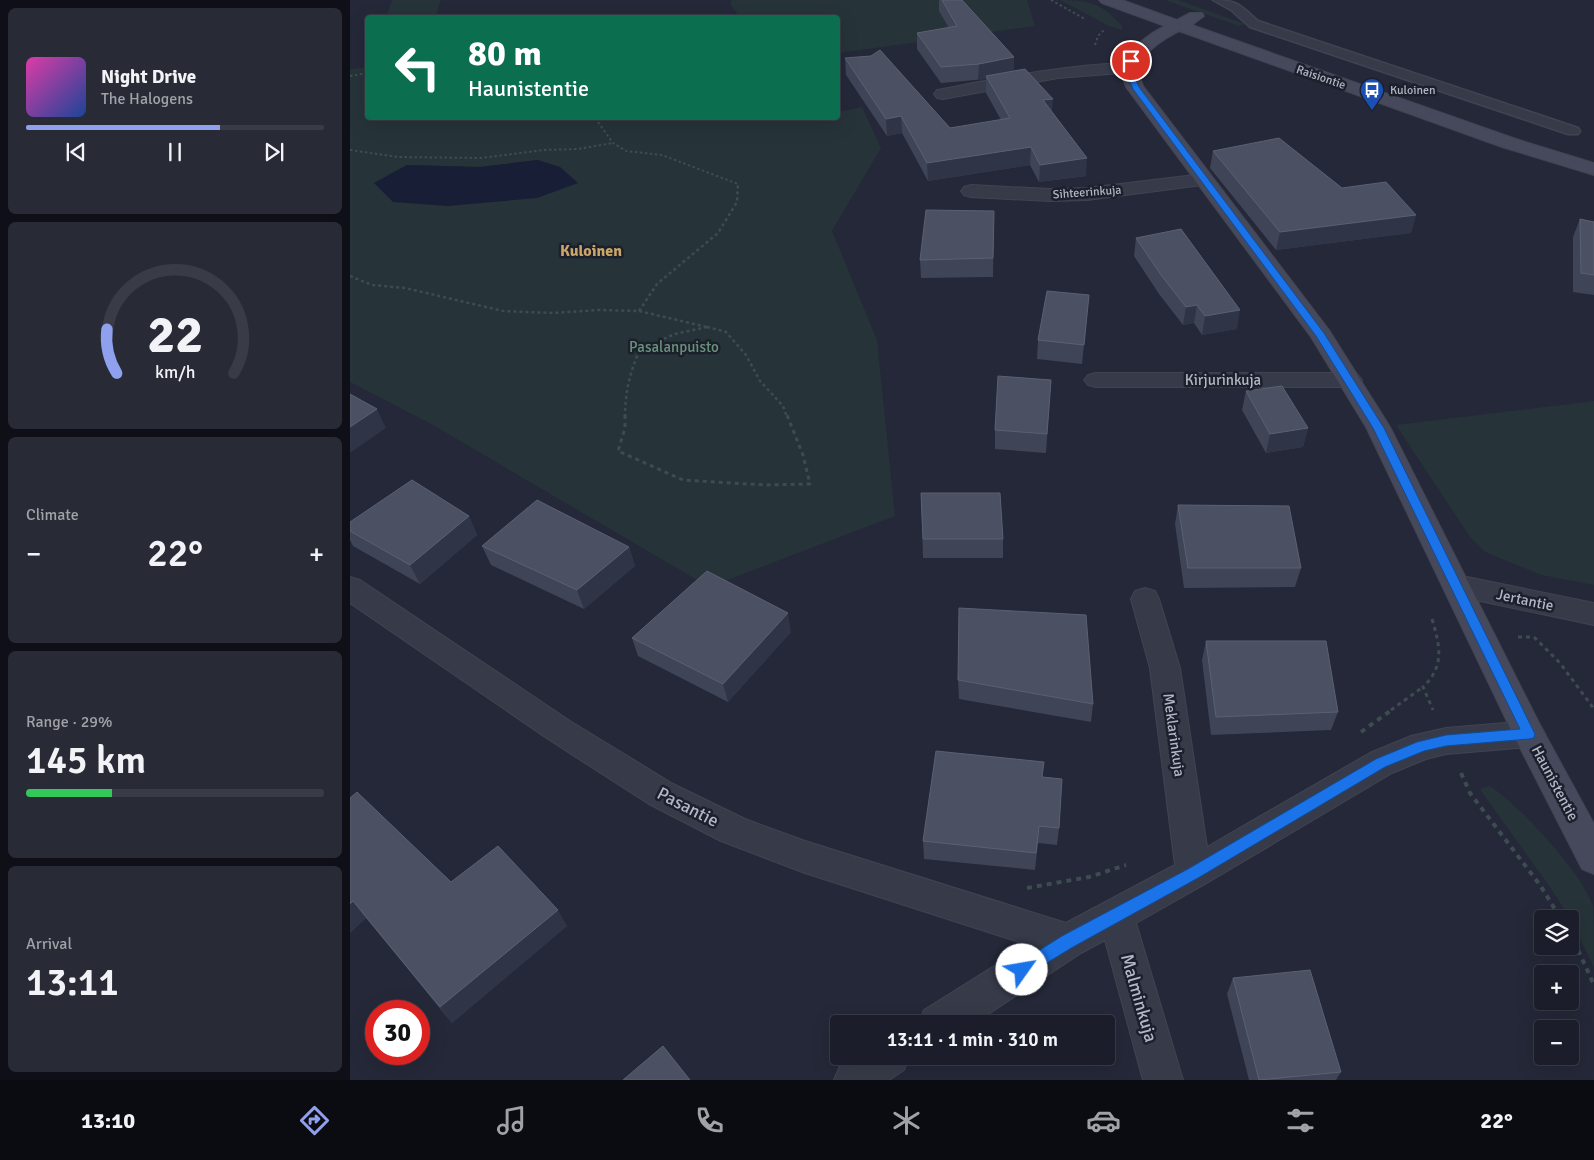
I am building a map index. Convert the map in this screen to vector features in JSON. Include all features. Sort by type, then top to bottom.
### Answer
[{"type":"main road","name":"Raisiontie","points":[[1106,0],[1187,21],[1405,89],[1507,126],[1594,164]]},
{"type":"main road","name":"Raisiontie","points":[[1152,0],[1187,21],[1491,136],[1594,170]]},
{"type":"main road","points":[[1128,68],[1137,53],[1187,21]]},
{"type":"main road","name":"Haunistentie","points":[[1128,68],[1135,87],[1203,180],[1288,289],[1350,380],[1378,428],[1529,734],[1594,858]]},
{"type":"street","points":[[943,94],[1053,74],[1100,68],[1128,68]]},
{"type":"street","name":"Sihteerinkuja","points":[[971,190],[1050,195],[1086,194],[1203,180]]},
{"type":"street","name":"Kirjurinkuja","points":[[1096,380],[1350,380]]},
{"type":"street","name":"Jertantie","points":[[1457,586],[1594,614]]},
{"type":"street","name":"Pasantie","points":[[350,588],[661,794],[733,830],[806,857],[1068,942]]},
{"type":"street","name":"Meklarinkuja","points":[[1145,599],[1165,668],[1193,874]]},
{"type":"street","points":[[952,1015],[1068,942],[1193,874],[1381,763],[1422,746],[1446,740],[1529,734]]},
{"type":"street","name":"Malminkuja","points":[[1116,916],[1163,1080]]},
{"type":"street","points":[[854,1080],[876,1065]]},
{"type":"lane","points":[[1219,0],[1235,7],[1254,24],[1573,131]]},
{"type":"path","points":[[1051,0],[1090,21]]},
{"type":"path","points":[[1097,25],[1105,30]]},
{"type":"path","points":[[350,76],[365,74]]},
{"type":"path","points":[[596,120],[613,143],[626,151],[662,155],[738,183],[737,202],[718,233],[657,284],[639,311]]},
{"type":"path","points":[[350,150],[398,157],[481,158],[544,150],[578,149],[613,143]]},
{"type":"path","points":[[350,276],[372,285],[404,288],[503,311],[553,313],[599,310],[639,311],[708,327],[726,332],[746,355],[760,381],[783,406],[803,455],[810,484],[765,485],[683,480],[618,451],[625,428],[625,396],[630,372],[640,349],[675,334],[708,327]]},
{"type":"path","points":[[1534,636],[1560,663],[1594,709]]},
{"type":"path","points":[[1355,736],[1423,687],[1435,674],[1439,658],[1438,637]]},
{"type":"path","points":[[1423,687],[1470,793],[1540,885],[1556,910]]},
{"type":"path","points":[[1020,889],[1089,877],[1134,862]]},
{"type":"path","points":[[1579,952],[1594,985]]},
{"type":"green space","points":[[392,0],[441,0],[436,15],[387,15]]},
{"type":"green space","points":[[732,0],[1027,0],[1035,26],[840,53],[840,15],[738,15],[730,4]]},
{"type":"green space","points":[[1060,0],[1095,4],[1115,18],[1122,26],[1122,30],[1109,26]]},
{"type":"green space","points":[[1165,0],[1178,0],[1245,24],[1239,26]]},
{"type":"green space","name":"Pasalanpuisto","points":[[365,67],[365,120],[840,120],[840,112],[862,107],[881,148],[832,231],[877,340],[895,516],[709,587],[431,424],[350,382],[350,69]],"holes":[[[538,160],[374,183],[407,165],[480,167]]]},
{"type":"green space","points":[[1594,401],[1594,585],[1541,575],[1485,552],[1470,537],[1396,425]]},
{"type":"green space","points":[[1490,786],[1503,796],[1549,841],[1576,875],[1593,906],[1594,967],[1579,937],[1579,910],[1564,910],[1481,791],[1481,788]]},
{"type":"water","points":[[538,160],[560,167],[578,183],[537,198],[448,206],[393,202],[374,183],[407,165],[480,167]]},
{"type":"building","points":[[942,0],[962,0],[1014,57],[979,64],[941,67],[917,33],[957,26]]},
{"type":"building","points":[[880,50],[950,128],[1010,118],[986,76],[1025,69],[1053,99],[1043,100],[1087,158],[1040,165],[1031,147],[927,163],[901,116],[886,119],[845,58],[871,56]]},
{"type":"building","points":[[1279,138],[1342,188],[1386,182],[1416,215],[1280,232],[1213,151]]},
{"type":"building","points":[[926,210],[994,211],[993,258],[920,260]]},
{"type":"building","points":[[1580,219],[1594,222],[1594,275],[1581,273]]},
{"type":"building","points":[[1181,229],[1240,310],[1205,316],[1197,305],[1186,307],[1136,238]]},
{"type":"building","points":[[1047,291],[1089,295],[1084,345],[1038,340]]},
{"type":"building","points":[[998,376],[1051,380],[1047,434],[995,430]]},
{"type":"building","points":[[1282,386],[1308,428],[1270,434],[1246,391]]},
{"type":"building","points":[[350,394],[377,409],[350,427]]},
{"type":"building","points":[[412,480],[469,516],[410,565],[350,531],[350,522]]},
{"type":"building","points":[[921,493],[1000,493],[1003,539],[923,539]]},
{"type":"building","points":[[537,500],[629,547],[577,590],[482,546]]},
{"type":"building","points":[[1178,505],[1289,506],[1301,568],[1188,568]]},
{"type":"building","points":[[707,571],[788,613],[723,684],[632,638]]},
{"type":"building","points":[[959,608],[1086,615],[1093,704],[958,680]]},
{"type":"building","points":[[1206,641],[1326,641],[1338,712],[1216,717]]},
{"type":"building","points":[[936,751],[1044,762],[1042,777],[1062,779],[1059,828],[1039,826],[1036,853],[923,841]]},
{"type":"building","points":[[357,792],[451,882],[498,846],[558,910],[440,1007],[353,901],[350,904],[350,798]]},
{"type":"building","points":[[1310,970],[1341,1072],[1259,1080],[1233,978]]},
{"type":"building","points":[[663,1046],[690,1080],[623,1080]]},
{"type":"place","name":"Kuloinen","points":[[1372,111]]},
{"type":"district","name":"Kuloinen","points":[[591,250]]},
{"type":"route","points":[[1022,970],[1068,942],[1193,874],[1381,763],[1422,746],[1446,740],[1529,734],[1378,428],[1350,380],[1288,289],[1203,180],[1135,87],[1128,68],[1131,61]]}]
